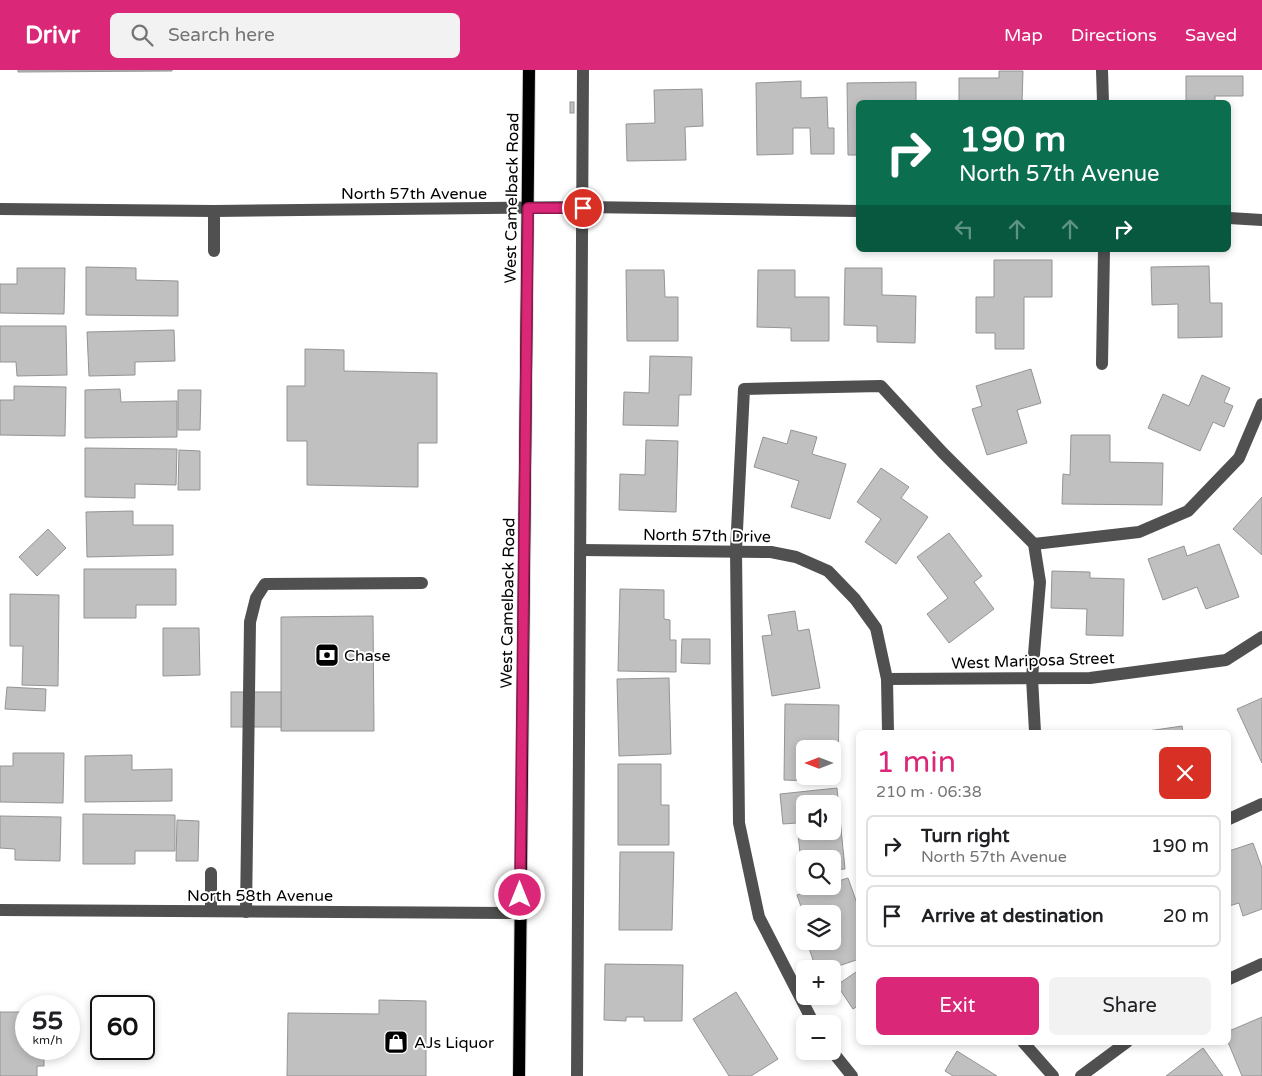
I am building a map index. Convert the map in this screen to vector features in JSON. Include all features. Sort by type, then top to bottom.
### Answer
[{"type":"main road","name":"West Camelback Road","points":[[519,1076],[529,70]]},
{"type":"street","points":[[577,1076],[583,70]]},
{"type":"street","points":[[1102,70],[1103,100]]},
{"type":"street","name":"North 57th Avenue","points":[[0,209],[583,208],[856,211]]},
{"type":"street","points":[[214,210],[214,251]]},
{"type":"street","points":[[1231,218],[1262,220]]},
{"type":"street","points":[[1102,364],[1104,252]]},
{"type":"street","points":[[809,1015],[759,917],[739,823],[736,550],[744,389],[881,386],[1034,544],[1040,582],[1032,678],[1035,730]]},
{"type":"street","points":[[1034,544],[1139,532],[1188,511],[1239,458],[1262,404]]},
{"type":"street","name":"North 57th Drive","points":[[581,550],[736,550],[771,552],[796,557],[828,571],[855,599],[876,628],[887,679],[888,730]]},
{"type":"street","points":[[246,912],[250,622],[256,598],[265,584],[422,583]]},
{"type":"street","name":"West Mariposa Street","points":[[887,679],[1090,678],[1226,660],[1262,637]]},
{"type":"street","points":[[1231,818],[1262,804]]},
{"type":"street","points":[[211,873],[211,911]]},
{"type":"street","name":"North 58th Avenue","points":[[0,910],[520,913]]},
{"type":"street","points":[[1231,979],[1262,964]]},
{"type":"street","points":[[1026,1045],[1053,1076]]},
{"type":"street","points":[[1082,1076],[1124,1045]]},
{"type":"street","points":[[839,1060],[852,1076]]},
{"type":"building","points":[[18,70],[172,70],[172,71],[18,72]]},
{"type":"building","points":[[999,71],[1023,71],[1022,100],[959,100],[959,78],[999,78]]},
{"type":"building","points":[[1186,76],[1243,76],[1243,96],[1215,96],[1215,100],[1186,100]]},
{"type":"building","points":[[801,81],[801,98],[827,97],[828,128],[834,128],[834,154],[811,154],[810,128],[793,128],[793,154],[757,155],[756,83]]},
{"type":"building","points":[[916,82],[916,100],[856,100],[856,155],[848,155],[847,83]]},
{"type":"building","points":[[702,89],[703,126],[685,127],[686,160],[627,161],[626,124],[655,123],[654,90]]},
{"type":"building","points":[[570,102],[574,102],[574,113],[570,113]]},
{"type":"building","points":[[994,260],[1052,260],[1052,297],[1024,297],[1024,349],[995,349],[995,333],[976,333],[976,297],[994,297]]},
{"type":"building","points":[[1209,266],[1210,303],[1222,303],[1222,337],[1178,338],[1178,304],[1152,305],[1151,267]]},
{"type":"building","points":[[86,267],[136,268],[136,280],[178,281],[178,316],[86,315]]},
{"type":"building","points":[[17,268],[65,268],[64,314],[0,313],[0,284],[17,284]]},
{"type":"building","points":[[845,268],[882,268],[882,295],[916,296],[915,343],[877,342],[877,326],[844,325]]},
{"type":"building","points":[[626,270],[664,270],[665,297],[678,297],[678,341],[627,341]]},
{"type":"building","points":[[758,270],[795,270],[795,297],[829,297],[829,341],[791,341],[791,328],[757,327]]},
{"type":"building","points":[[0,326],[66,326],[67,375],[17,376],[16,362],[0,362]]},
{"type":"building","points":[[174,330],[175,361],[135,362],[135,375],[89,376],[87,332]]},
{"type":"building","points":[[305,349],[344,350],[344,371],[437,373],[437,443],[418,443],[418,487],[307,485],[307,441],[287,441],[287,386],[305,386]]},
{"type":"building","points":[[650,356],[692,357],[691,395],[679,395],[678,426],[623,425],[624,392],[649,393]]},
{"type":"building","points":[[1031,369],[1041,403],[1017,410],[1027,443],[987,455],[972,409],[982,406],[976,386]]},
{"type":"building","points":[[1202,375],[1230,388],[1224,402],[1233,406],[1224,427],[1213,422],[1200,451],[1148,428],[1163,394],[1189,406]]},
{"type":"building","points":[[14,386],[66,387],[65,436],[0,435],[0,400],[14,400]]},
{"type":"building","points":[[120,389],[121,402],[177,401],[177,437],[85,438],[85,390]]},
{"type":"building","points":[[178,390],[201,390],[200,430],[178,430]]},
{"type":"building","points":[[791,430],[817,437],[812,454],[846,464],[830,519],[791,507],[799,481],[754,467],[763,437],[787,444]]},
{"type":"building","points":[[1071,435],[1110,435],[1110,462],[1163,463],[1162,505],[1062,504],[1063,474],[1070,475]]},
{"type":"building","points":[[646,440],[678,441],[676,512],[619,510],[620,474],[645,475]]},
{"type":"building","points":[[85,448],[177,449],[176,485],[135,484],[135,498],[85,497]]},
{"type":"building","points":[[179,450],[200,451],[200,490],[178,490]]},
{"type":"building","points":[[881,468],[909,487],[901,498],[928,517],[896,564],[865,542],[881,519],[857,502]]},
{"type":"building","points":[[1262,497],[1262,555],[1233,529]]},
{"type":"building","points":[[133,511],[133,525],[173,525],[173,555],[87,557],[86,512]]},
{"type":"building","points":[[48,529],[66,548],[37,576],[19,557]]},
{"type":"building","points":[[949,533],[982,576],[974,582],[994,609],[949,643],[927,614],[948,598],[917,557]]},
{"type":"building","points":[[1219,544],[1239,597],[1206,609],[1197,587],[1163,600],[1148,559],[1184,546],[1187,556]]},
{"type":"building","points":[[84,569],[176,569],[176,605],[136,605],[136,618],[84,618]]},
{"type":"building","points":[[1052,571],[1090,572],[1090,578],[1124,579],[1123,636],[1086,635],[1087,609],[1051,608]]},
{"type":"building","points":[[620,589],[664,590],[664,619],[670,620],[670,640],[676,640],[676,672],[618,671]]},
{"type":"building","points":[[10,594],[59,595],[58,686],[22,685],[23,646],[10,646]]},
{"type":"building","points":[[795,611],[798,631],[809,629],[820,688],[772,696],[762,636],[772,635],[768,615]]},
{"type":"building","name":"Chase","points":[[373,616],[374,731],[281,731],[281,617]]},
{"type":"building","points":[[163,628],[199,628],[200,675],[163,676]]},
{"type":"building","points":[[682,639],[710,639],[710,664],[681,663]]},
{"type":"building","points":[[669,678],[671,754],[619,756],[617,679]]},
{"type":"building","points":[[7,687],[46,689],[45,711],[5,709]]},
{"type":"building","points":[[231,692],[281,692],[281,727],[231,727]]},
{"type":"building","points":[[1262,698],[1262,763],[1237,709]]},
{"type":"building","points":[[785,704],[839,705],[839,740],[796,740],[796,780],[784,780]]},
{"type":"building","points":[[1182,726],[1183,730],[1155,730]]},
{"type":"building","points":[[13,753],[64,753],[63,803],[0,802],[0,766],[13,766]]},
{"type":"building","points":[[132,755],[132,770],[172,769],[172,801],[85,802],[85,756]]},
{"type":"building","points":[[618,764],[661,764],[661,805],[669,805],[669,845],[618,845]]},
{"type":"building","points":[[837,788],[838,795],[796,795],[796,823],[783,824],[780,794]]},
{"type":"building","points":[[83,814],[175,815],[175,851],[135,851],[135,864],[83,864]]},
{"type":"building","points":[[0,816],[61,817],[60,861],[15,860],[15,849],[0,848]]},
{"type":"building","points":[[177,820],[199,821],[198,861],[176,861]]},
{"type":"building","points":[[841,828],[845,869],[841,869],[841,850],[800,850],[799,840],[841,840]]},
{"type":"building","points":[[1253,843],[1262,868],[1262,909],[1243,916],[1239,903],[1231,905],[1231,850]]},
{"type":"building","points":[[620,852],[674,852],[672,930],[619,930]]},
{"type":"building","points":[[848,878],[856,901],[856,960],[841,965],[841,960],[813,960],[810,950],[841,950],[841,905],[800,905],[797,895],[841,895],[841,880]]},
{"type":"building","points":[[605,964],[683,965],[682,1021],[644,1021],[644,1017],[626,1017],[626,1021],[604,1020]]},
{"type":"building","points":[[856,972],[856,1007],[853,1009],[841,991],[841,982]]},
{"type":"building","points":[[736,992],[778,1059],[751,1076],[729,1076],[693,1019]]},
{"type":"building","points":[[379,1000],[426,1001],[426,1076],[287,1076],[288,1013],[379,1014]]},
{"type":"building","points":[[0,1012],[15,1012],[15,1060],[44,1060],[44,1066],[37,1066],[37,1076],[0,1076]]},
{"type":"building","points":[[1262,1017],[1262,1076],[1242,1076],[1229,1045],[1231,1045],[1231,1030]]},
{"type":"building","points":[[1203,1048],[1223,1076],[1166,1076]]},
{"type":"building","points":[[957,1051],[997,1076],[953,1076],[945,1071]]},
{"type":"place","name":"Chase","points":[[327,655]]},
{"type":"place","name":"AJs Liquor","points":[[396,1042]]},
{"type":"route","points":[[520,895],[528,208],[583,208]]}]
